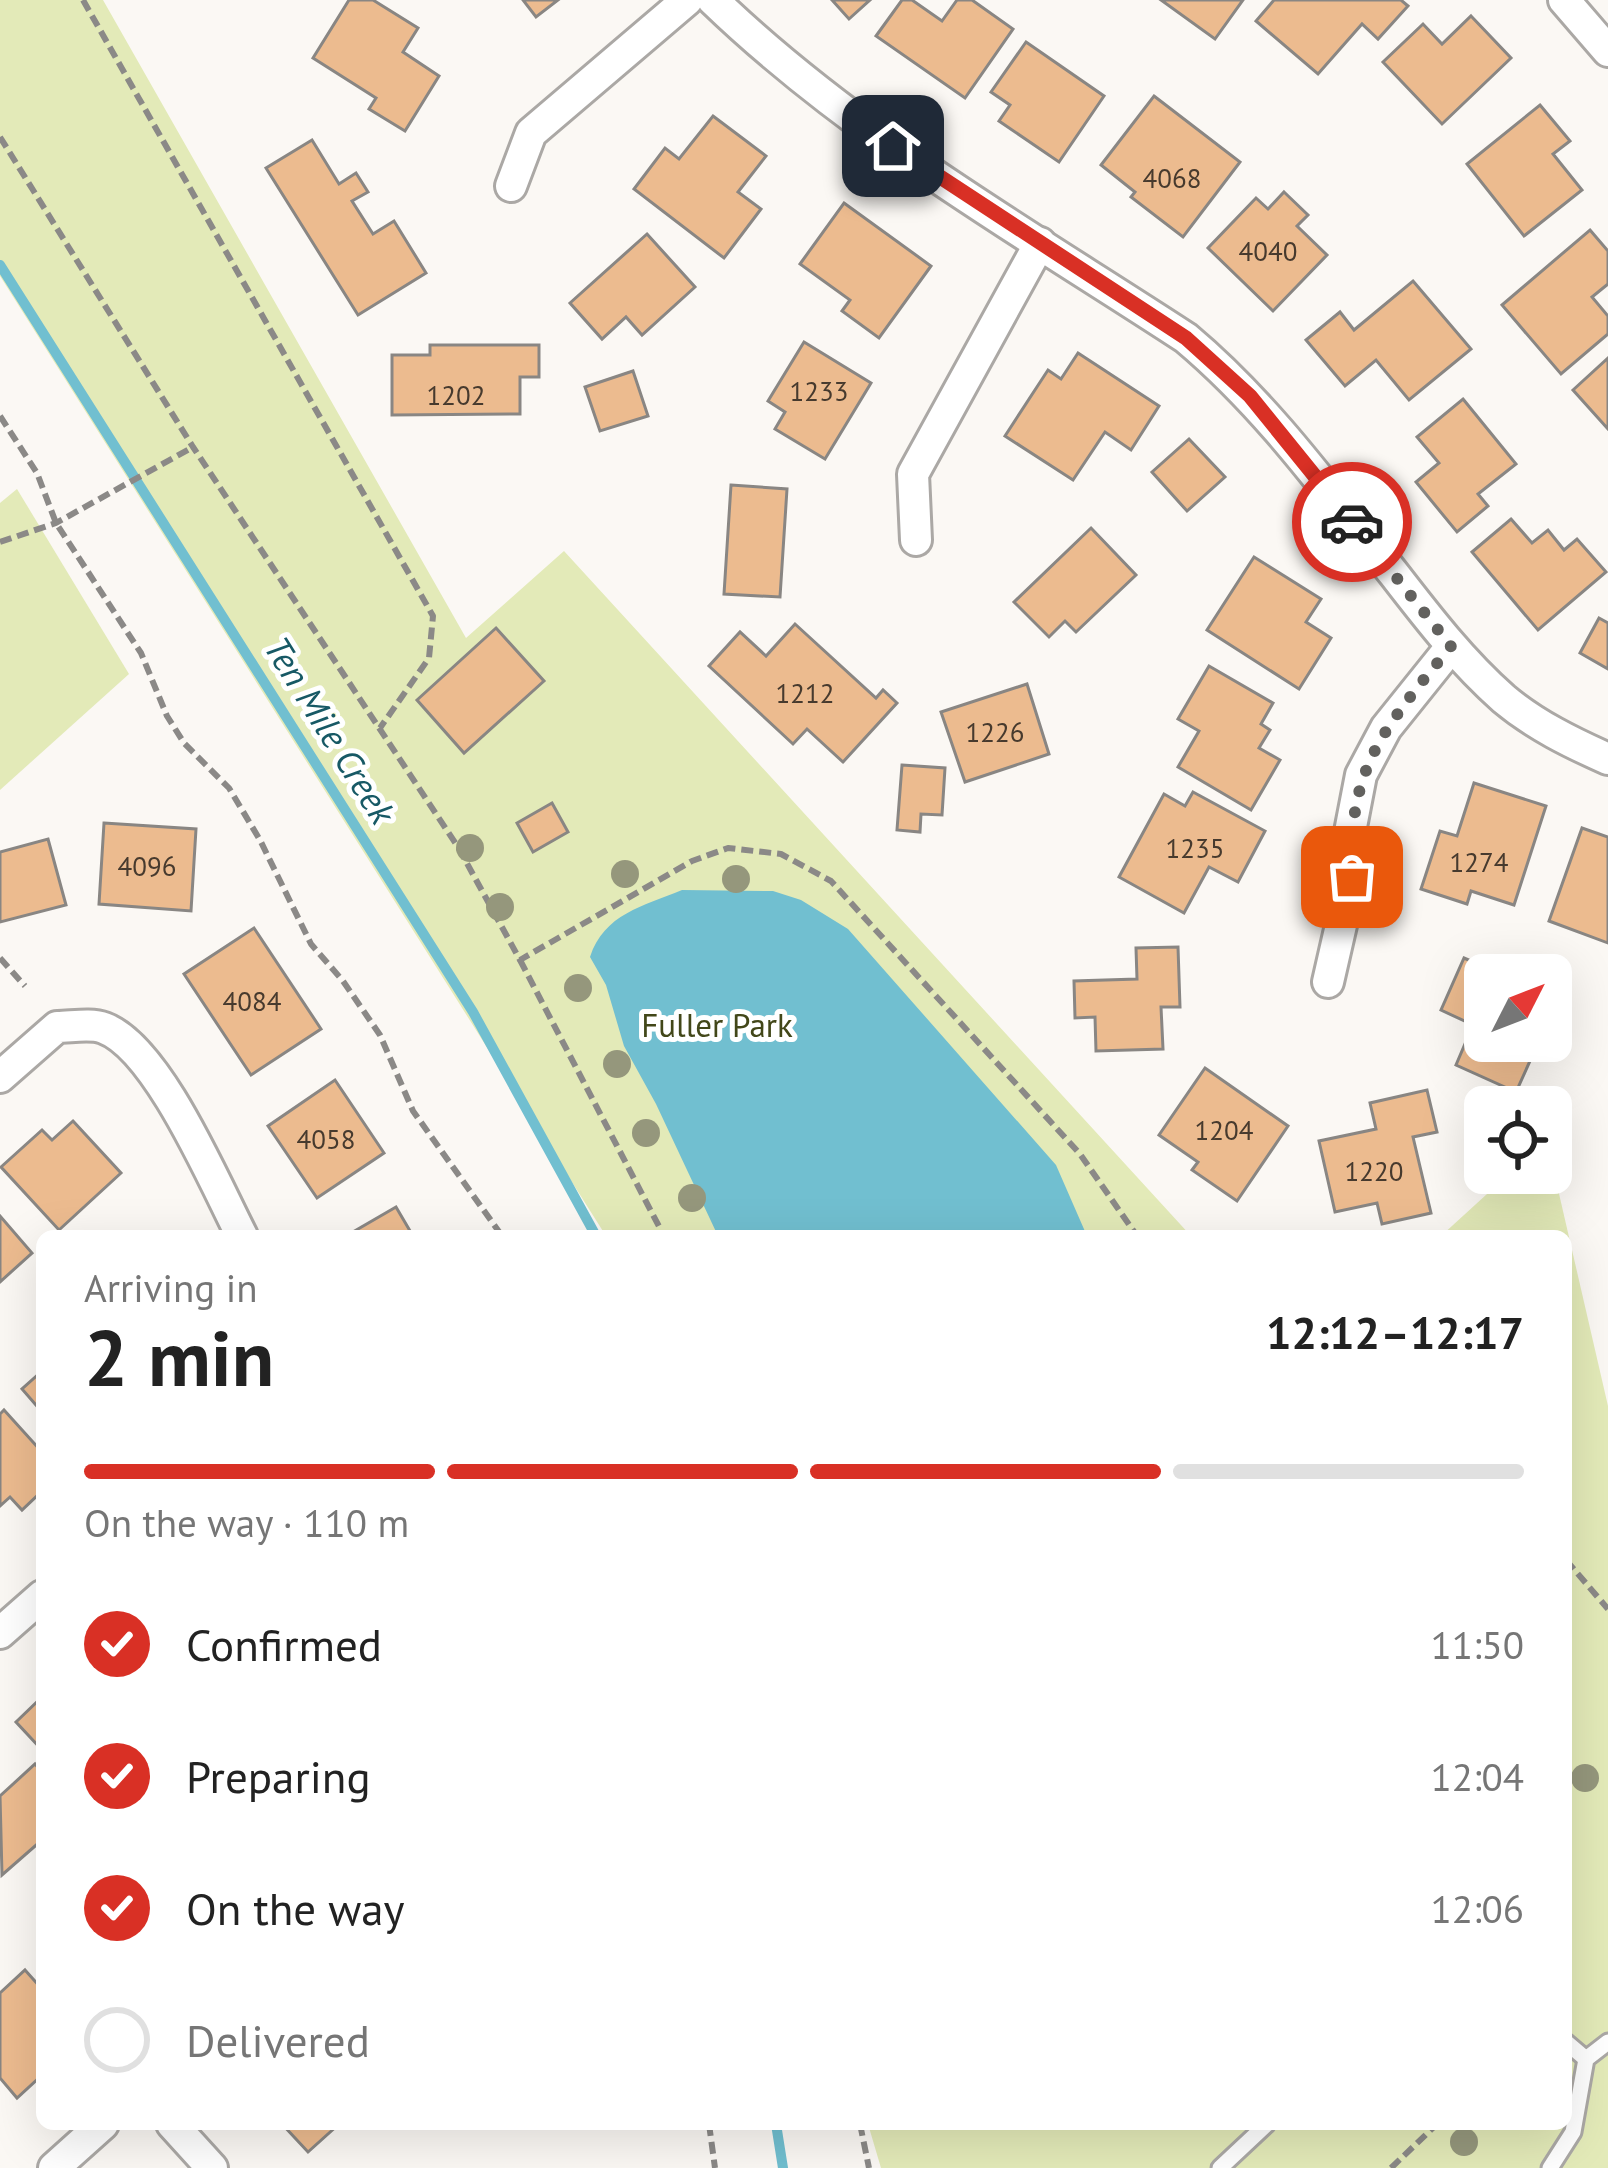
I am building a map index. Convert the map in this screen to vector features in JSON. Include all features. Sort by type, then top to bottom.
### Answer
[{"type":"street","points":[[511,186],[531,133],[687,0]]},
{"type":"street","points":[[713,0],[757,43],[856,122],[1186,338],[1250,396],[1451,646],[1522,712],[1608,759]]},
{"type":"street","points":[[1564,0],[1608,51]]},
{"type":"street","points":[[916,540],[913,474],[1040,243]]},
{"type":"street","points":[[1328,982],[1352,877],[1350,832],[1361,775],[1386,728],[1451,646]]},
{"type":"street","points":[[0,1077],[57,1027],[101,1027],[134,1047],[164,1089],[239,1230]]},
{"type":"street","points":[[0,1633],[36,1601]]},
{"type":"street","points":[[54,2168],[96,2130]]},
{"type":"street","points":[[177,2130],[212,2168]]},
{"type":"lane","points":[[1550,2168],[1573,2132],[1586,2059],[1608,2042]]},
{"type":"lane","points":[[1572,2047],[1586,2059]]},
{"type":"lane","points":[[1220,2168],[1261,2130]]},
{"type":"path","points":[[83,0],[433,616],[429,658],[378,730]]},
{"type":"path","points":[[0,137],[193,447],[458,847],[661,1230]]},
{"type":"path","points":[[0,416],[37,473],[56,523],[141,652],[167,716],[184,743],[229,788],[310,944],[380,1035],[413,1112],[498,1230]]},
{"type":"path","points":[[0,542],[56,523],[193,447]]},
{"type":"path","points":[[520,960],[692,861],[728,848],[782,854],[831,880],[1080,1154],[1133,1230]]},
{"type":"path","points":[[0,958],[25,986]]},
{"type":"path","points":[[1572,1567],[1608,1609]]},
{"type":"path","points":[[710,2130],[716,2168]]},
{"type":"path","points":[[861,2130],[869,2168]]},
{"type":"path","points":[[1391,2168],[1431,2130]]},
{"type":"green space","name":"Fuller Park","points":[[0,0],[103,0],[466,638],[564,551],[1186,1230],[602,1230],[0,276]]},
{"type":"green space","points":[[17,489],[129,674],[0,790],[0,503]]},
{"type":"green space","points":[[1487,1194],[1559,1194],[1567,1230],[1448,1230]]},
{"type":"green space","points":[[1572,1250],[1608,1406],[1608,2168],[881,2168],[870,2130],[1572,2130]]},
{"type":"water","points":[[682,890],[773,891],[801,900],[848,929],[1056,1165],[1084,1230],[715,1230],[624,1046],[606,985],[590,957],[605,931],[639,907]]},
{"type":"building","points":[[349,0],[373,0],[418,28],[403,52],[439,76],[405,131],[369,109],[376,98],[313,58]]},
{"type":"building","points":[[523,0],[558,0],[536,17]]},
{"type":"building","points":[[832,0],[870,0],[849,19]]},
{"type":"building","points":[[902,0],[912,0],[942,21],[957,0],[972,0],[1013,29],[965,98],[876,36]]},
{"type":"building","points":[[1161,0],[1243,0],[1215,39]]},
{"type":"building","points":[[1274,0],[1401,0],[1408,6],[1378,39],[1362,24],[1318,74],[1256,21]]},
{"type":"building","points":[[1471,16],[1511,58],[1442,124],[1383,62],[1423,24],[1442,44]]},
{"type":"building","points":[[1026,42],[1104,96],[1059,162],[999,121],[1010,105],[991,92]]},
{"type":"building","points":[[1154,96],[1240,162],[1183,237],[1131,197],[1135,192],[1101,165]]},
{"type":"building","points":[[1540,105],[1570,141],[1553,154],[1582,190],[1524,236],[1467,164]]},
{"type":"building","points":[[713,116],[766,156],[738,192],[761,209],[724,258],[634,189],[665,148],[679,159]]},
{"type":"building","points":[[312,140],[339,184],[356,173],[368,192],[352,201],[373,234],[394,221],[426,273],[358,315],[266,168]]},
{"type":"building","points":[[1284,192],[1308,215],[1297,226],[1327,255],[1273,311],[1208,248],[1256,198],[1268,209]]},
{"type":"building","points":[[844,203],[931,266],[879,338],[842,311],[850,300],[800,264]]},
{"type":"building","points":[[1590,230],[1608,251],[1608,284],[1592,297],[1608,316],[1608,334],[1561,374],[1502,305]]},
{"type":"building","points":[[647,234],[695,287],[642,335],[626,317],[602,339],[570,303]]},
{"type":"building","points":[[1413,281],[1471,349],[1409,400],[1376,360],[1345,386],[1306,340],[1340,312],[1354,330]]},
{"type":"building","points":[[804,342],[871,383],[825,459],[775,429],[785,412],[768,401]]},
{"type":"building","points":[[430,345],[539,345],[539,377],[520,377],[520,414],[392,415],[392,355],[430,355]]},
{"type":"building","points":[[1078,353],[1159,406],[1131,450],[1105,432],[1073,480],[1005,436],[1048,370],[1061,379]]},
{"type":"building","points":[[1608,358],[1608,429],[1573,390]]},
{"type":"building","points":[[633,371],[648,416],[600,431],[585,387]]},
{"type":"building","points":[[1463,399],[1516,464],[1478,494],[1488,506],[1457,532],[1416,482],[1439,463],[1417,437]]},
{"type":"building","points":[[1189,439],[1225,477],[1187,511],[1152,472]]},
{"type":"building","points":[[731,485],[787,489],[780,597],[724,594]]},
{"type":"building","points":[[1511,519],[1532,543],[1548,530],[1564,550],[1577,539],[1606,572],[1538,630],[1472,552]]},
{"type":"building","points":[[1091,528],[1136,575],[1076,632],[1065,621],[1049,637],[1014,602]]},
{"type":"building","points":[[1254,557],[1321,599],[1306,622],[1331,638],[1299,689],[1207,630]]},
{"type":"building","points":[[1599,618],[1608,623],[1608,669],[1580,653]]},
{"type":"building","points":[[795,624],[876,698],[883,690],[897,703],[843,762],[807,729],[793,744],[709,666],[740,632],[766,656]]},
{"type":"building","points":[[496,628],[544,681],[464,753],[417,700]]},
{"type":"building","points":[[1209,666],[1273,703],[1261,724],[1270,730],[1259,748],[1280,760],[1251,810],[1178,767],[1199,731],[1178,719]]},
{"type":"building","points":[[1027,684],[1049,754],[965,782],[941,712]]},
{"type":"building","points":[[902,765],[945,768],[942,815],[921,814],[920,832],[897,830]]},
{"type":"building","points":[[1474,783],[1546,806],[1514,905],[1471,891],[1467,904],[1421,889],[1440,831],[1457,836]]},
{"type":"building","points":[[1193,792],[1265,831],[1238,882],[1209,867],[1184,913],[1119,877],[1164,794],[1185,806]]},
{"type":"building","points":[[552,803],[568,832],[533,852],[517,823]]},
{"type":"building","points":[[104,823],[196,829],[191,911],[99,904]]},
{"type":"building","points":[[1582,828],[1608,837],[1608,943],[1549,921]]},
{"type":"building","points":[[48,839],[66,905],[0,922],[0,852]]},
{"type":"building","points":[[254,928],[321,1029],[251,1075],[184,974]]},
{"type":"building","points":[[1178,947],[1180,1007],[1161,1007],[1163,1049],[1096,1051],[1095,1017],[1075,1018],[1074,981],[1137,979],[1136,948]]},
{"type":"building","points":[[1464,958],[1464,1021],[1441,1010]]},
{"type":"building","points":[[1464,1046],[1464,1062],[1530,1062],[1519,1086],[1503,1086],[1456,1065]]},
{"type":"building","points":[[1205,1068],[1288,1126],[1237,1201],[1192,1170],[1198,1162],[1159,1135]]},
{"type":"building","points":[[335,1080],[384,1153],[317,1198],[268,1126]]},
{"type":"building","points":[[1427,1090],[1437,1132],[1413,1137],[1431,1213],[1382,1224],[1377,1203],[1335,1212],[1319,1141],[1376,1129],[1370,1103]]},
{"type":"building","points":[[73,1121],[121,1173],[59,1230],[1,1167],[42,1130],[52,1140]]},
{"type":"building","points":[[396,1207],[409,1230],[356,1230]]},
{"type":"building","points":[[0,1216],[32,1253],[0,1282]]},
{"type":"building","points":[[36,1376],[36,1405],[22,1389]]},
{"type":"building","points":[[4,1410],[36,1445],[36,1497],[22,1510],[10,1497],[0,1506],[0,1414]]},
{"type":"building","points":[[36,1703],[36,1744],[16,1722]]},
{"type":"building","points":[[35,1764],[36,1845],[2,1875],[0,1796]]},
{"type":"building","points":[[25,1970],[36,1982],[36,2081],[17,2098],[0,2078],[0,1993]]},
{"type":"building","points":[[288,2130],[332,2130],[308,2152]]},
{"type":"waterway","name":"Ten Mile Creek","points":[[0,265],[473,1012],[593,1230]]},
{"type":"waterway","name":"Ten Mile Creek","points":[[777,2130],[783,2168]]},
{"type":"way so far","points":[[1352,522],[1451,646],[1386,728],[1361,775],[1350,832],[1352,877]]},
{"type":"route","points":[[893,146],[1186,338],[1250,396],[1352,522]]}]
